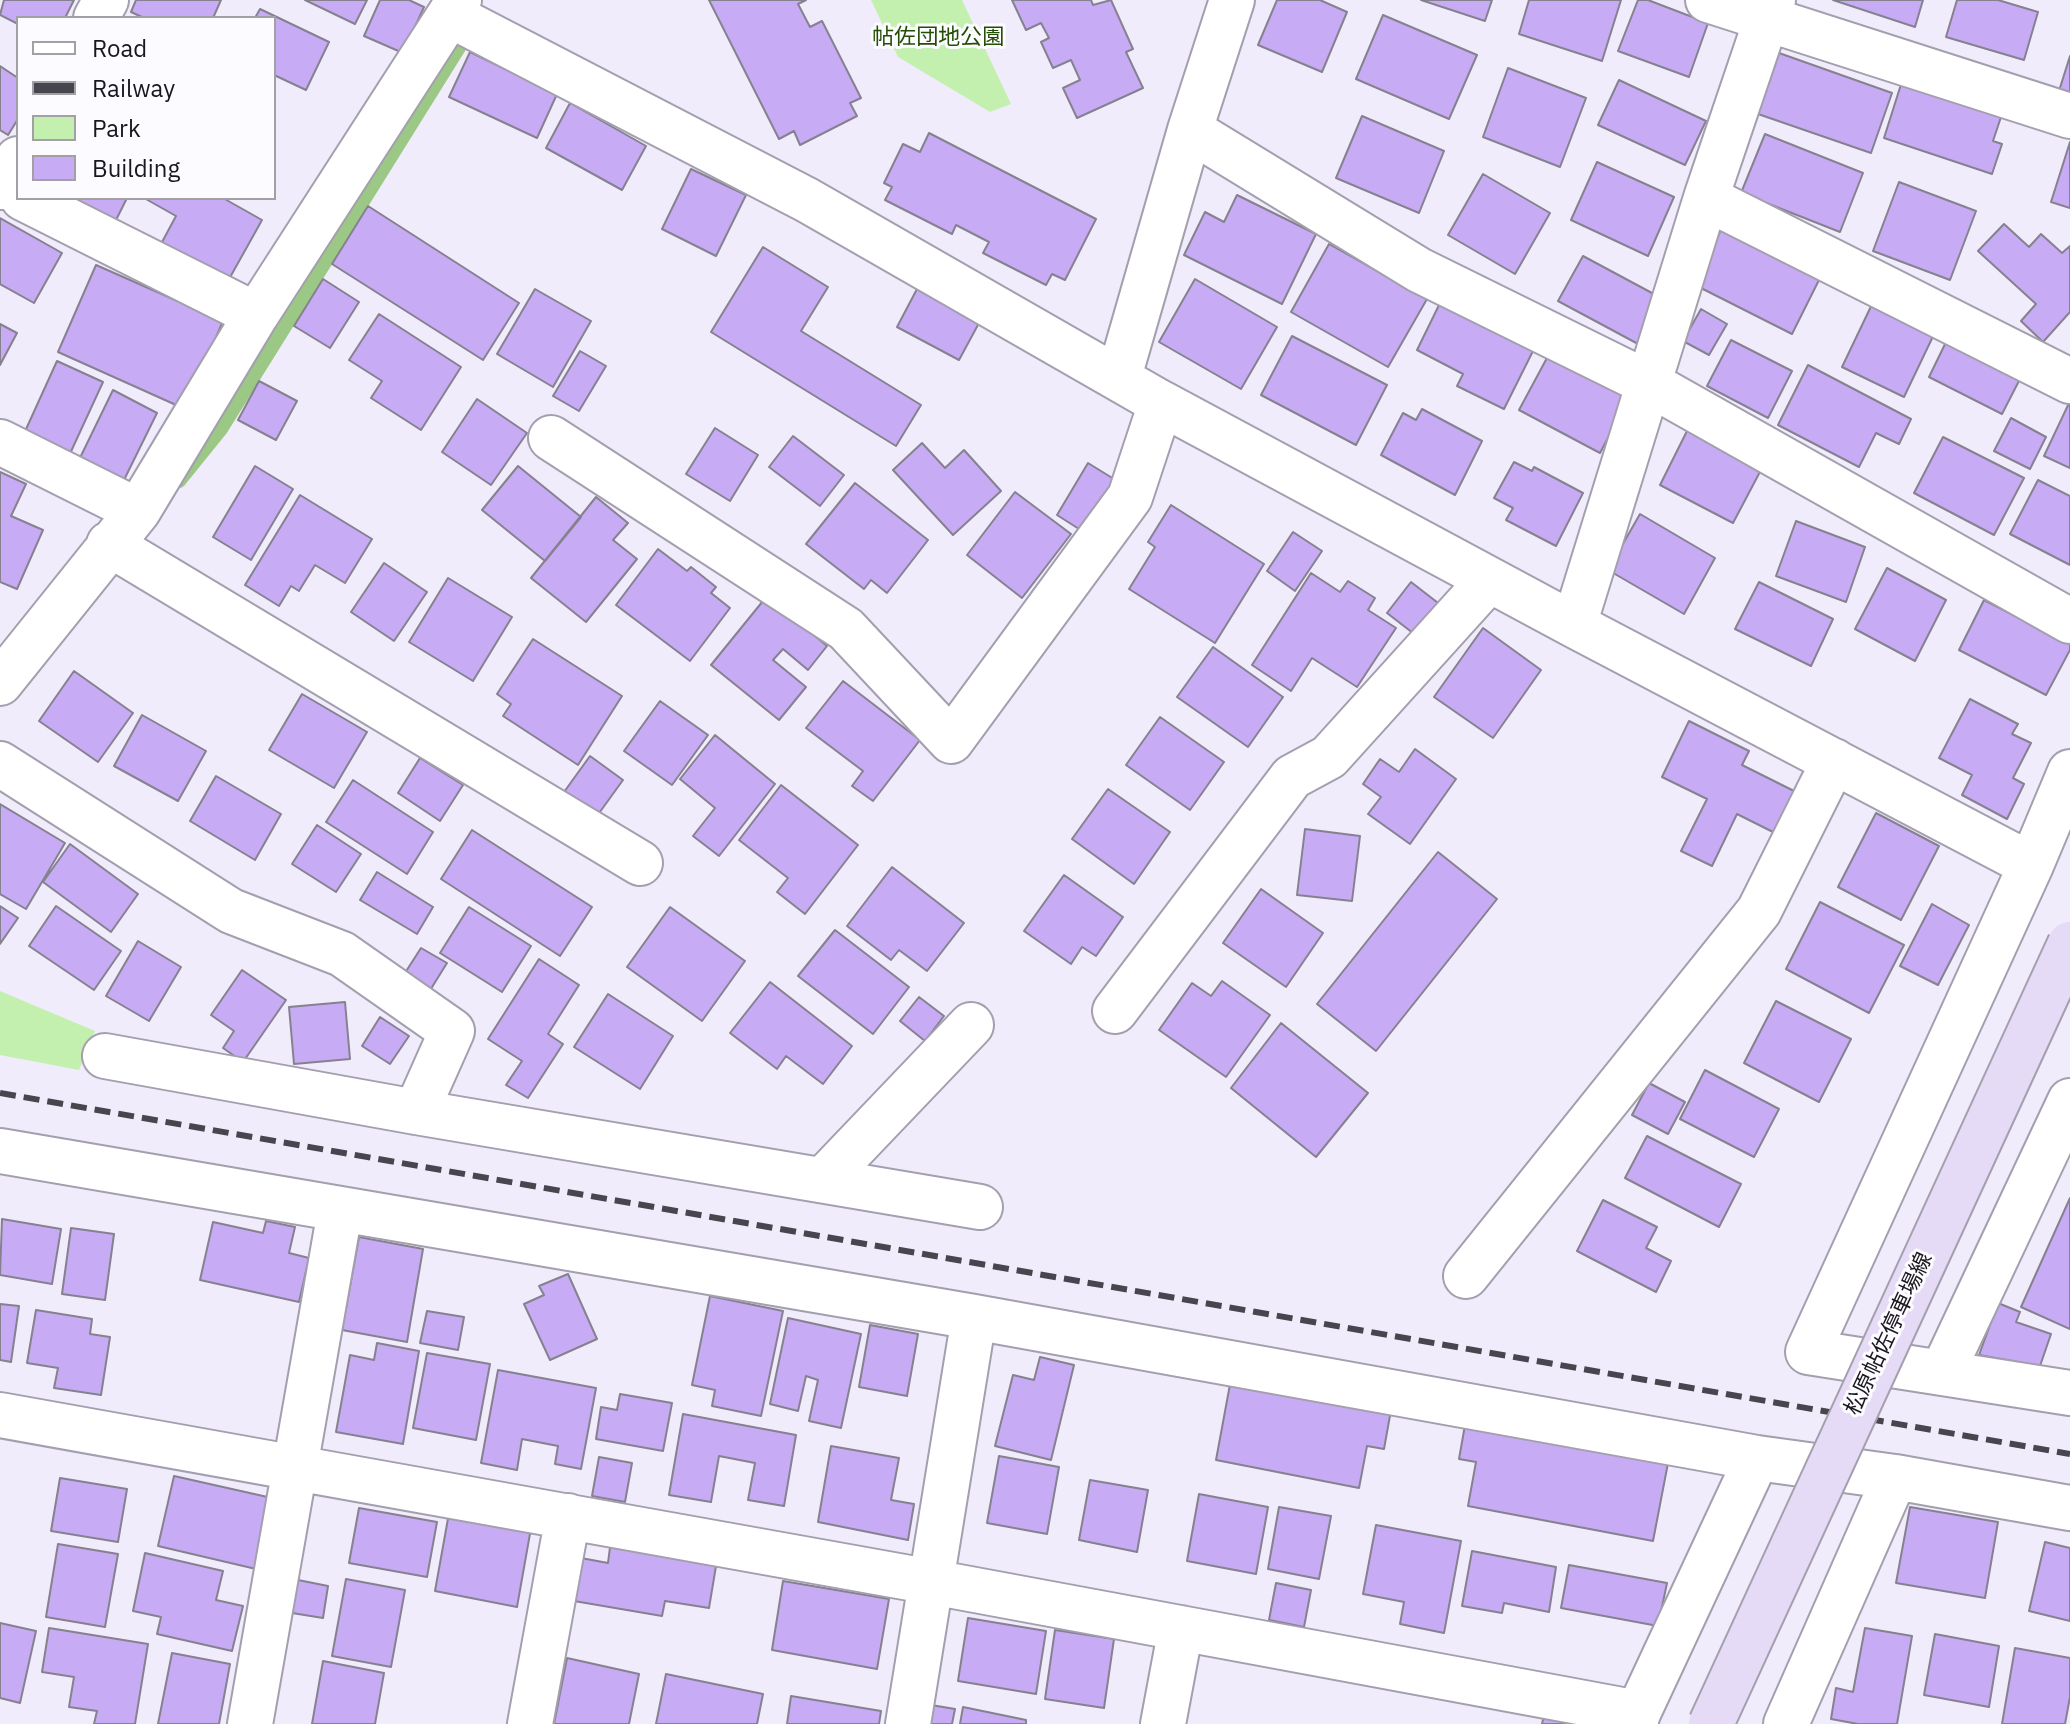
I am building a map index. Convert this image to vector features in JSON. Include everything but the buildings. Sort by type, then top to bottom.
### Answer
[{"type":"main road","name":"松原帖佐停車場線","points":[[1711,1724],[2070,944]]},
{"type":"street","points":[[1119,377],[1190,130],[1232,0]]},
{"type":"street","points":[[1708,0],[1770,9],[2070,116]]},
{"type":"street","points":[[0,683],[138,511],[256,315],[454,8],[807,200],[1161,403],[1489,580],[2031,865]]},
{"type":"street","points":[[1574,625],[1706,198],[1770,9]]},
{"type":"street","points":[[1190,130],[1419,270],[1650,384],[2070,621]]},
{"type":"street","points":[[1706,198],[2070,381]]},
{"type":"street","points":[[40,200],[256,315]]},
{"type":"street","points":[[551,438],[846,629],[951,741],[1130,497],[1161,403]]},
{"type":"street","points":[[0,442],[138,511]]},
{"type":"street","points":[[109,544],[640,863]]},
{"type":"street","points":[[1115,1011],[1292,777],[1329,757],[1489,580]]},
{"type":"street","points":[[1466,1276],[1759,911],[1834,761]]},
{"type":"street","points":[[0,764],[231,911],[342,954],[452,1031],[416,1112]]},
{"type":"street","points":[[2070,772],[2031,865],[1808,1352],[2070,1393]]},
{"type":"street","points":[[823,1180],[971,1025]]},
{"type":"street","points":[[105,1056],[980,1207]]},
{"type":"street","points":[[1942,1373],[2070,1101]]},
{"type":"street","points":[[0,1151],[974,1317],[1757,1458],[1895,1477],[2070,1508]]},
{"type":"street","points":[[250,1724],[340,1211]]},
{"type":"street","points":[[908,1724],[974,1317]]},
{"type":"street","points":[[0,1415],[1181,1628],[1637,1718],[1757,1458]]},
{"type":"street","points":[[1786,1724],[1895,1477]]},
{"type":"street","points":[[530,1724],[568,1516]]},
{"type":"street","points":[[1163,1724],[1181,1628]]},
{"type":"green space","name":"帖佐団地公園","points":[[871,0],[962,0],[1011,104],[990,112],[898,57]]},
{"type":"green space","points":[[0,991],[95,1031],[79,1070],[0,1055]]},
{"type":"waterway","points":[[179,481],[221,429],[463,41]]},
{"type":"railway","points":[[0,1093],[2070,1454]]}]
